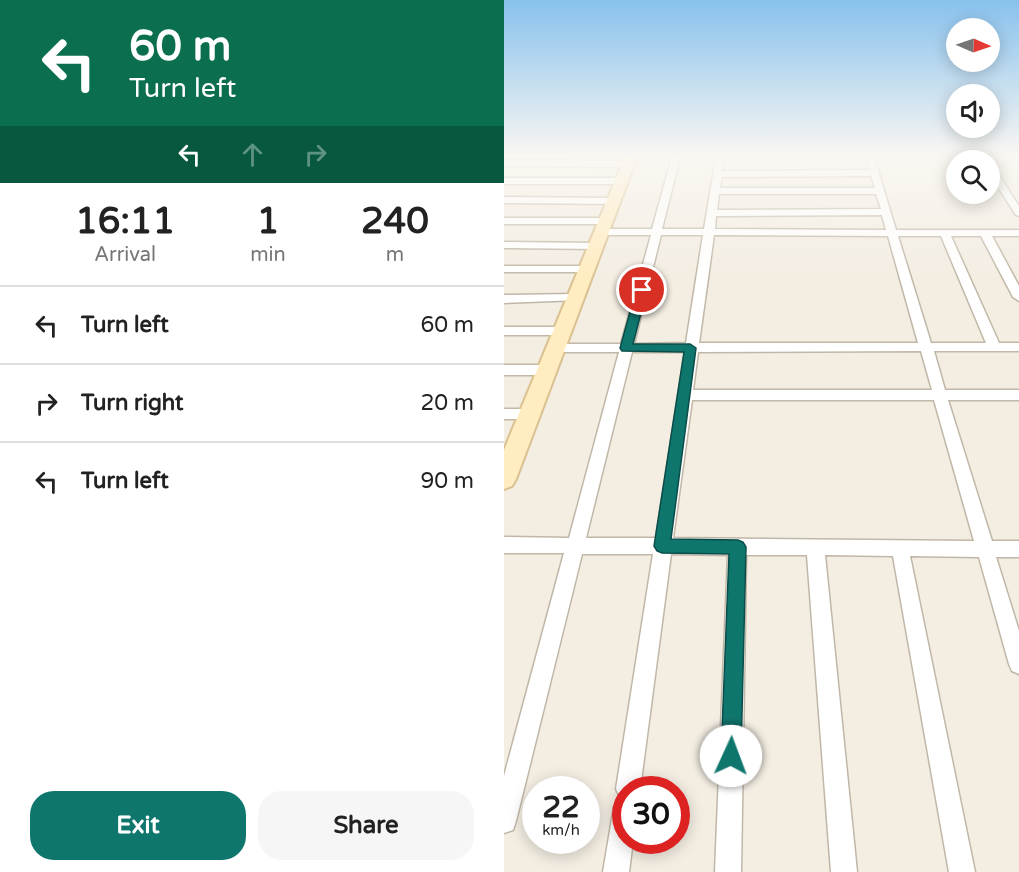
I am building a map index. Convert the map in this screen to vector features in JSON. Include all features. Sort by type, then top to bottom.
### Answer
[{"type":"street","points":[[506,468],[530,414],[615,198]]},
{"type":"street","points":[[504,821],[666,198]]},
{"type":"street","points":[[630,776],[690,348],[714,198]]},
{"type":"street","points":[[882,198],[1019,664]]},
{"type":"street","points":[[1009,198],[1019,213]]},
{"type":"street","points":[[504,200],[614,201]]},
{"type":"street","points":[[518,200],[504,222],[601,233]]},
{"type":"street","points":[[711,213],[886,212]]},
{"type":"street","points":[[504,245],[601,233],[1019,233]]},
{"type":"street","points":[[945,233],[994,347]]},
{"type":"street","points":[[985,233],[1019,297]]},
{"type":"street","points":[[504,269],[587,269]]},
{"type":"street","points":[[504,299],[575,298]]},
{"type":"street","points":[[504,331],[562,331]]},
{"type":"street","points":[[556,348],[1019,347]]},
{"type":"street","points":[[504,370],[547,370]]},
{"type":"street","points":[[684,395],[1019,395]]},
{"type":"street","points":[[504,414],[530,414]]},
{"type":"street","points":[[504,545],[1019,549]]},
{"type":"street","points":[[728,872],[738,547]]},
{"type":"street","points":[[814,547],[844,872]]},
{"type":"street","points":[[900,548],[962,872]]},
{"type":"street","points":[[616,872],[619,854]]},
{"type":"route","points":[[642,290],[626,348],[690,348],[662,546],[738,547],[731,756]]}]
